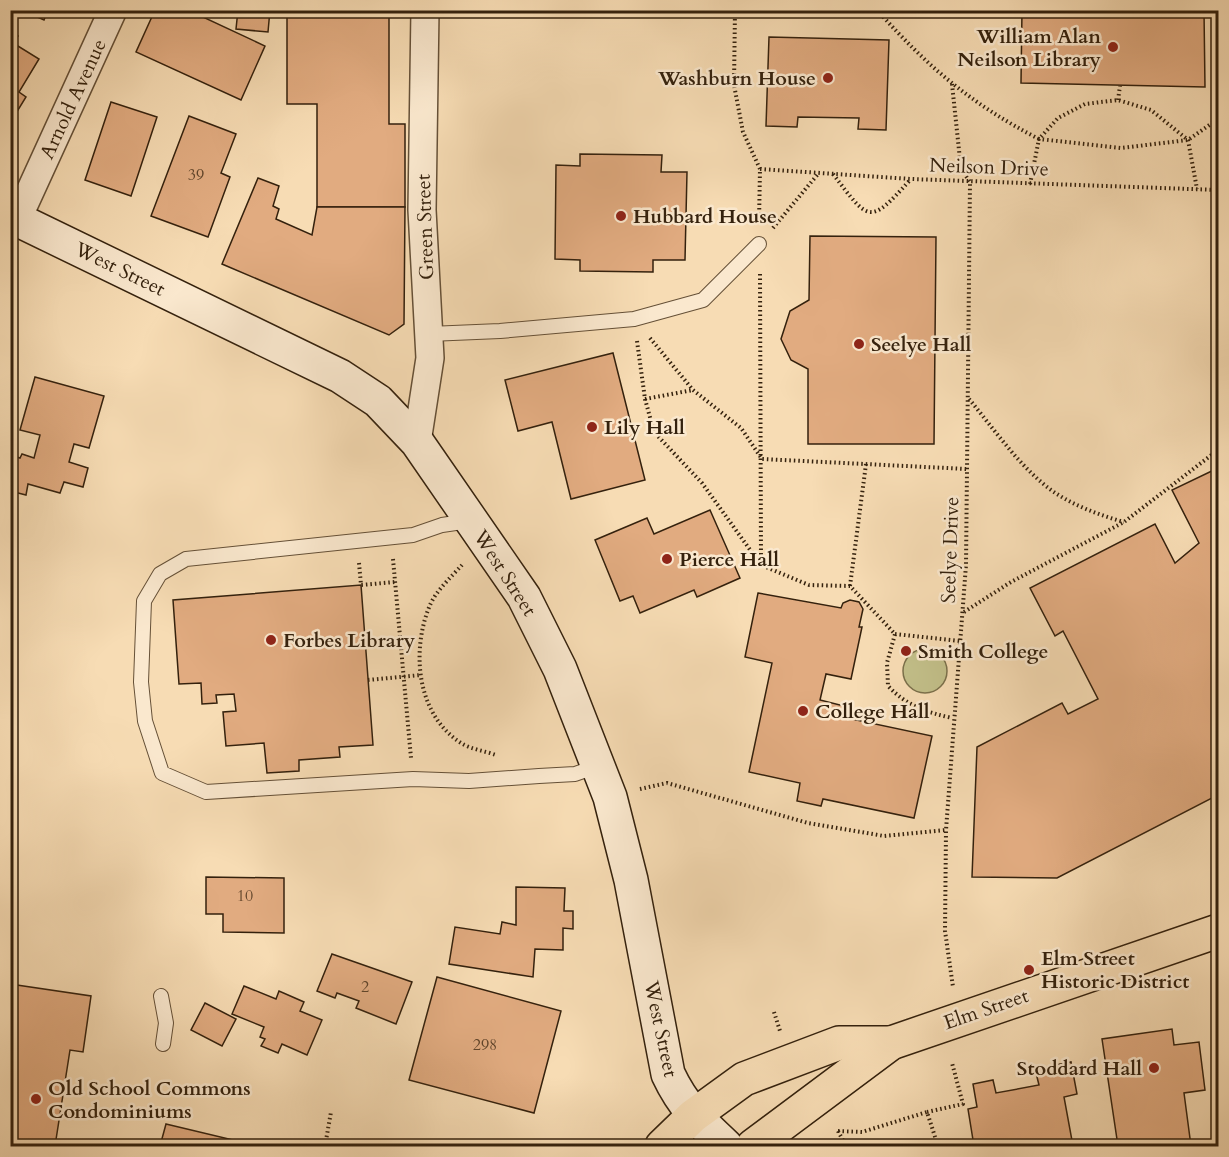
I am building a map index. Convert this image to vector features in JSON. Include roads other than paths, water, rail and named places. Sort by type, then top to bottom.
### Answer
[{"type":"highway","name":"Elm Street","points":[[753,1146],[891,1043],[955,1019],[1218,931]]},
{"type":"highway","name":"Elm Street","points":[[662,1146],[693,1116],[744,1079],[838,1043],[891,1043]]},
{"type":"main road","name":"West Street","points":[[13,224],[340,376],[378,401],[417,442],[524,597],[560,669],[610,797],[631,880],[668,1074],[679,1098],[693,1116],[726,1146]]},
{"type":"street","name":"Arnold Avenue","points":[[13,224],[113,10]]},
{"type":"street","name":"Green Street","points":[[417,442],[430,358],[422,210],[426,10]]},
{"type":"lane","points":[[429,334],[500,331],[634,319],[703,300],[759,244]]},
{"type":"lane","points":[[471,520],[390,537],[186,559],[160,574],[144,601],[141,682],[145,721],[162,773],[207,792],[413,779],[469,781],[575,774],[599,765]]},
{"type":"lane","points":[[161,996],[166,1023],[163,1044]]},
{"type":"place","name":"William Alan Neilson Library","points":[[1113,47]]},
{"type":"place","name":"Washburn House","points":[[828,78]]},
{"type":"place","name":"Hubbard House","points":[[621,216]]},
{"type":"place","name":"Seelye Hall","points":[[859,344]]},
{"type":"place","name":"Lily Hall","points":[[592,427]]},
{"type":"place","name":"Pierce Hall","points":[[667,559]]},
{"type":"place","name":"Forbes Library","points":[[271,640]]},
{"type":"place","name":"Smith College","points":[[906,651]]},
{"type":"place","name":"College Hall","points":[[803,711]]},
{"type":"place","name":"Elm Street Historic District","points":[[1029,970]]},
{"type":"place","name":"Stoddard Hall","points":[[1154,1068]]},
{"type":"place","name":"Old School Commons Condominiums","points":[[36,1099]]}]
